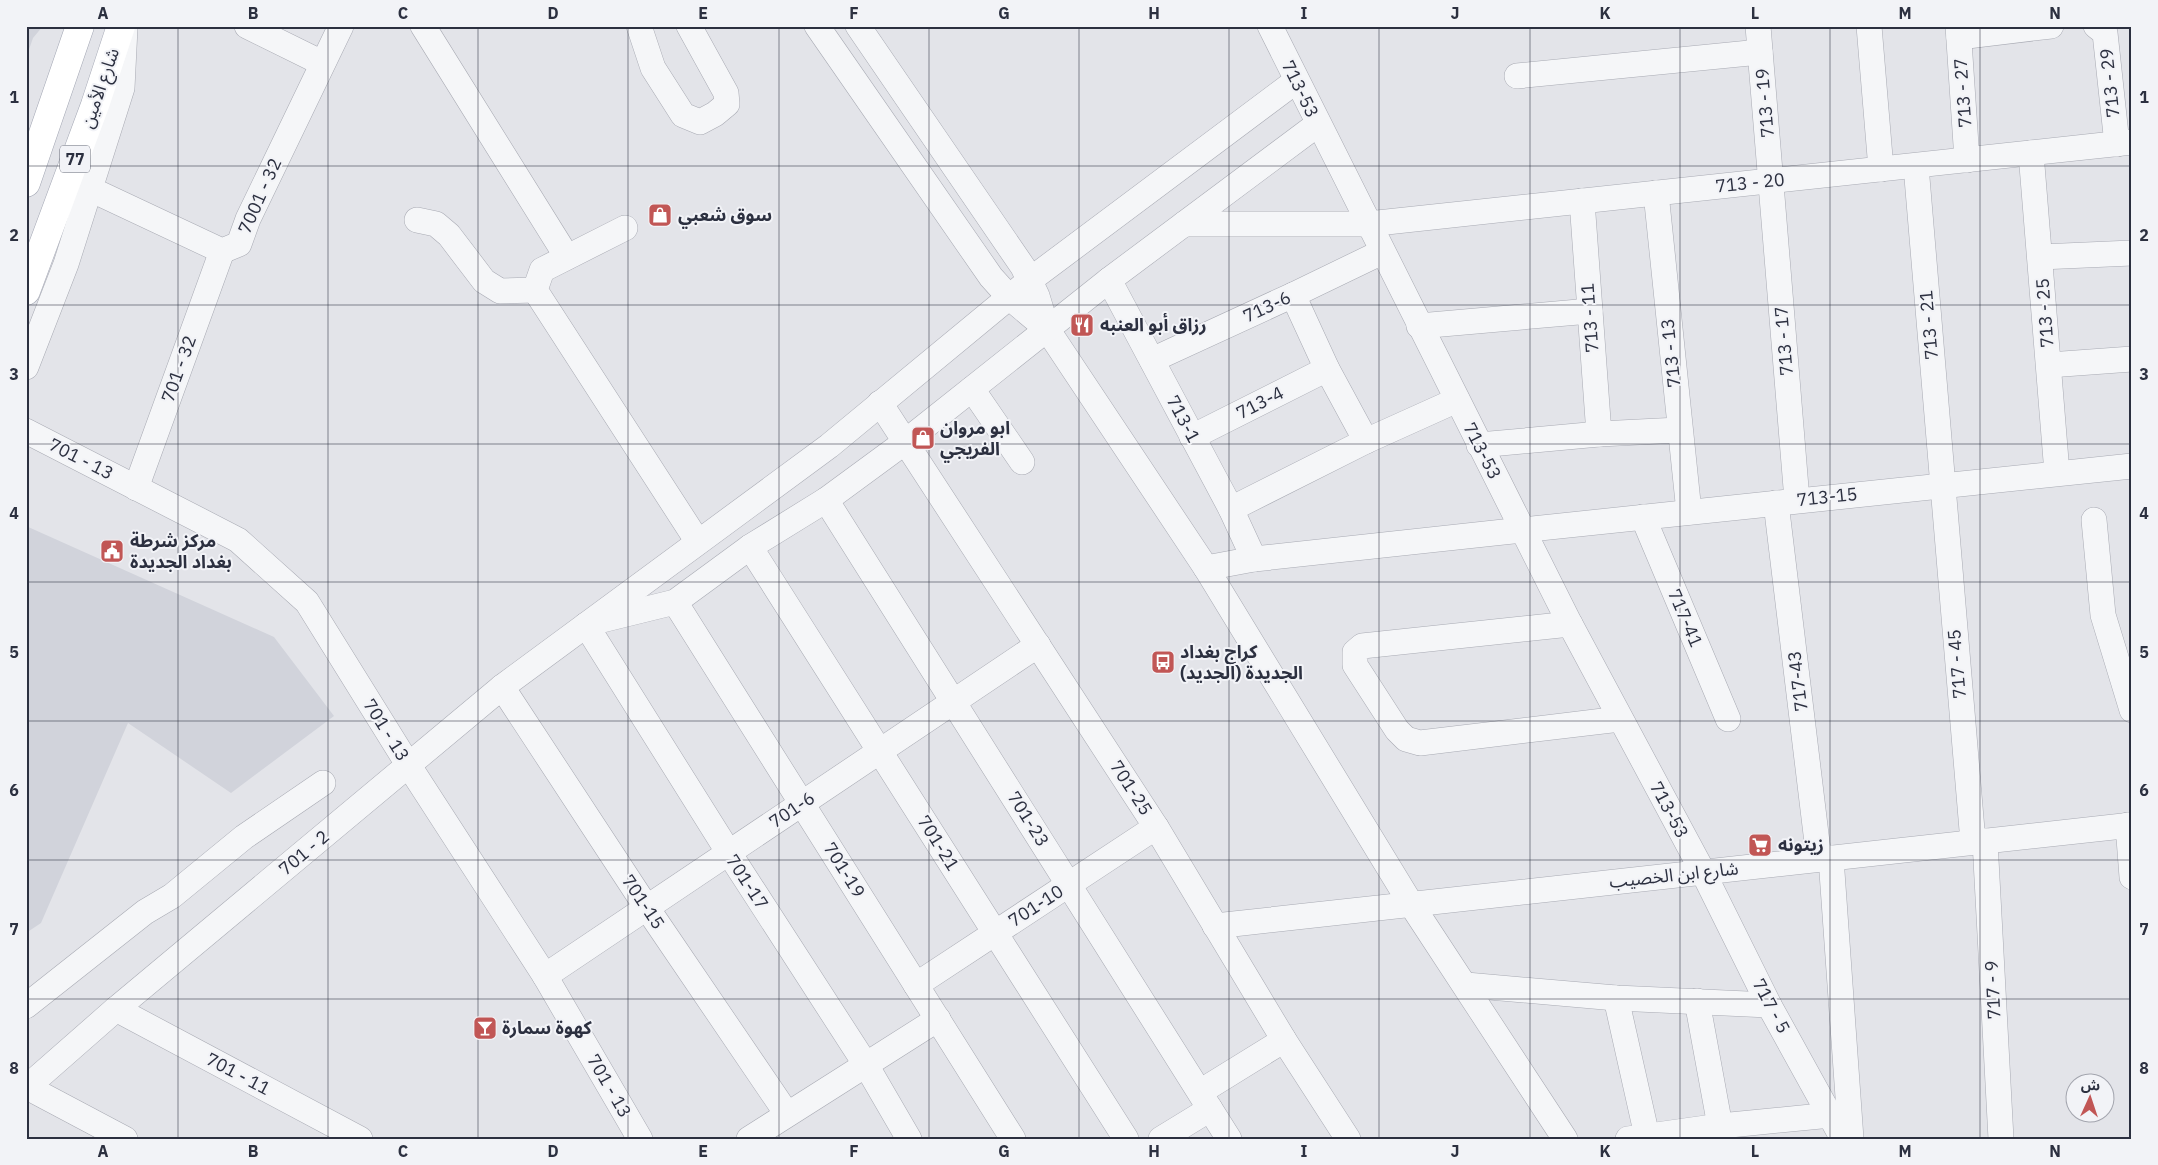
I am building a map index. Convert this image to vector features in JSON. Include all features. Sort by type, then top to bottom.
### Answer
[{"type":"main road","name":"77","points":[[29,170],[80,26]]},
{"type":"main road","name":"شارع الأمين","points":[[26,291],[95,105],[121,26]]},
{"type":"street","points":[[26,367],[66,264],[122,88],[126,26]]},
{"type":"street","points":[[247,26],[322,63]]},
{"type":"street","name":"7001 - 32","points":[[90,189],[222,251],[239,244],[248,219],[341,26]]},
{"type":"street","points":[[423,26],[567,257]]},
{"type":"street","points":[[639,26],[653,68],[673,100],[683,115],[700,122],[715,114],[727,104],[726,93],[689,26]]},
{"type":"street","points":[[816,26],[991,277],[1009,297],[1047,329],[1206,568],[1412,904],[1565,1139]]},
{"type":"street","points":[[858,26],[1015,254],[1030,280],[1043,312],[1047,329]]},
{"type":"street","name":"713-53","points":[[1270,26],[1570,624],[1703,872]]},
{"type":"street","name":"713 - 19","points":[[1758,26],[1771,181]]},
{"type":"street","points":[[1869,26],[1881,169]]},
{"type":"street","points":[[1959,32],[2051,26]]},
{"type":"street","name":"713 - 29","points":[[2096,26],[2105,33],[2124,143]]},
{"type":"street","name":"713 - 27","points":[[1959,32],[1967,160]]},
{"type":"street","points":[[1517,76],[1760,52]]},
{"type":"street","name":"701 - 2","points":[[27,1087],[116,1009],[502,687],[829,446],[1030,280],[1296,81]]},
{"type":"street","points":[[586,624],[675,602],[750,547],[826,500],[905,442],[1109,280],[1318,124]]},
{"type":"street","name":"713 - 20","points":[[1184,224],[1368,224],[2124,143]]},
{"type":"street","name":"713 - 25","points":[[2031,153],[2057,473]]},
{"type":"street","name":"713 - 21","points":[[1916,166],[1942,485]]},
{"type":"street","name":"713 - 17","points":[[1771,181],[1786,502]]},
{"type":"street","name":"713 - 13","points":[[1656,193],[1679,430],[1689,512]]},
{"type":"street","name":"713 - 11","points":[[1582,201],[1599,434]]},
{"type":"street","points":[[417,220],[436,224],[449,235],[484,281],[500,291],[535,290]]},
{"type":"street","points":[[535,290],[542,270],[625,228]]},
{"type":"street","name":"701 - 32","points":[[136,488],[222,251]]},
{"type":"street","name":"713-6","points":[[1152,360],[1382,252]]},
{"type":"street","points":[[2040,257],[2132,253]]},
{"type":"street","name":"713-1","points":[[1109,280],[1231,509],[1254,560]]},
{"type":"street","points":[[535,290],[698,542]]},
{"type":"street","points":[[1293,295],[1328,369],[1366,441]]},
{"type":"street","points":[[1419,326],[1590,311]]},
{"type":"street","points":[[2049,365],[2132,359]]},
{"type":"street","name":"713-4","points":[[1192,437],[1328,369]]},
{"type":"street","points":[[972,389],[1022,462]]},
{"type":"street","points":[[1231,509],[1366,441],[1457,400]]},
{"type":"street","name":"701-25","points":[[880,403],[1156,827],[1284,1040],[1348,1139]]},
{"type":"street","points":[[1479,445],[1599,434],[1679,430]]},
{"type":"street","name":"701 - 13","points":[[26,431],[238,540],[307,602],[409,766],[545,976],[640,1139]]},
{"type":"street","name":"713-15","points":[[1206,568],[1254,560],[1522,530],[2132,466]]},
{"type":"street","name":"717 - 45","points":[[1942,485],[1979,842]]},
{"type":"street","name":"701-23","points":[[826,500],[1229,1139]]},
{"type":"street","name":"717-43","points":[[1786,502],[1825,858],[1851,1139]]},
{"type":"street","name":"717-41","points":[[1643,517],[1728,719]]},
{"type":"street","points":[[2094,520],[2103,615],[2132,710]]},
{"type":"street","name":"701-21","points":[[750,547],[1126,1139]]},
{"type":"street","name":"701-19","points":[[675,602],[1013,1139]]},
{"type":"street","name":"701-17","points":[[586,624],[729,853],[866,1065],[909,1139]]},
{"type":"street","points":[[1570,624],[1362,646],[1355,652],[1355,665],[1397,730],[1406,739],[1420,743],[1620,719]]},
{"type":"street","name":"701-6","points":[[545,976],[1038,645]]},
{"type":"street","name":"701-15","points":[[502,687],[647,908],[787,1114]]},
{"type":"street","points":[[26,1006],[145,912],[172,896],[244,837],[322,783]]},
{"type":"street","points":[[2130,825],[2132,877]]},
{"type":"street","name":"شارع ابن الخصيب","points":[[1215,926],[2130,825]]},
{"type":"street","name":"701-10","points":[[916,985],[1156,827]]},
{"type":"street","name":"717 - 9","points":[[1979,842],[2001,1139]]},
{"type":"street","name":"717 - 5","points":[[1703,872],[1769,1005],[1843,1139]]},
{"type":"street","points":[[1466,985],[1616,998],[1769,1005]]},
{"type":"street","points":[[1616,998],[1637,1137],[1720,1126],[1831,1115]]},
{"type":"street","points":[[1697,1001],[1720,1126]]},
{"type":"street","name":"701 - 11","points":[[116,1009],[360,1139]]},
{"type":"street","points":[[748,1139],[938,1019]]},
{"type":"street","points":[[1162,1139],[1205,1100],[1284,1040]]},
{"type":"street","points":[[27,1087],[125,1139]]},
{"type":"shaded area","points":[[26,26],[43,26],[33,38],[26,58]]},
{"type":"shaded area","points":[[26,526],[274,637],[334,716],[231,793],[128,723],[41,923],[26,933]]},
{"type":"place","name":"سوق شعبي","points":[[660,215]]},
{"type":"place","name":"رزاق أبو العنبه","points":[[1082,325]]},
{"type":"place","name":"ابو مروان الفريجي","points":[[923,438]]},
{"type":"place","name":"مركز شرطة بغداد الجديدة","points":[[112,551]]},
{"type":"place","name":"كراج بغداد الجديدة (الجديد)","points":[[1163,662]]},
{"type":"place","name":"زيتونه","points":[[1760,845]]},
{"type":"place","name":"كهوة سمارة","points":[[485,1028]]}]
